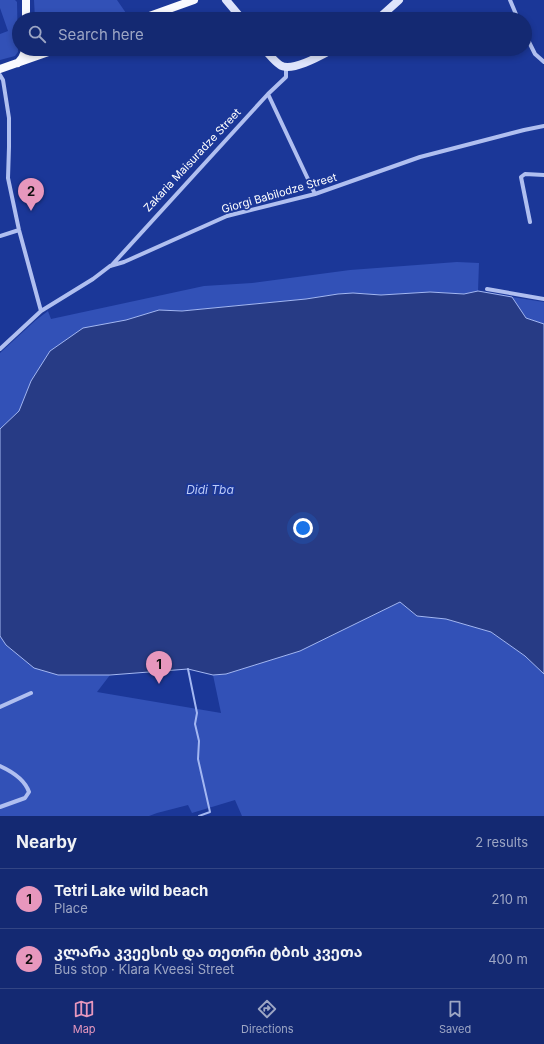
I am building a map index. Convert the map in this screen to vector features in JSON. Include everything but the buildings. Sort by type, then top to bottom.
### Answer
[{"type":"main road","points":[[26,0],[26,12]]},
{"type":"main road","points":[[161,12],[194,0]]},
{"type":"main road","points":[[18,63],[23,56]]},
{"type":"main road","points":[[0,69],[38,56]]},
{"type":"street","points":[[226,0],[236,12]]},
{"type":"street","points":[[386,12],[399,0]]},
{"type":"street","points":[[510,0],[515,12]]},
{"type":"street","points":[[532,48],[535,54],[544,62]]},
{"type":"street","points":[[271,56],[280,66],[286,67],[298,66],[320,56]]},
{"type":"street","name":"Zakaria Maisuradze Street","points":[[110,266],[268,94],[286,77],[286,67]]},
{"type":"street","points":[[0,75],[3,80],[8,118],[8,178],[19,230],[41,311]]},
{"type":"street","points":[[268,94],[315,194]]},
{"type":"street","name":"Giorgi Babilodze Street","points":[[0,349],[41,311],[93,279],[110,266],[124,262],[227,216],[315,194],[420,157],[544,126]]},
{"type":"street","points":[[530,222],[521,177],[525,174],[544,175]]},
{"type":"street","points":[[0,236],[19,230]]},
{"type":"street","points":[[487,289],[544,299]]},
{"type":"street","points":[[0,708],[31,693]]},
{"type":"street","points":[[0,766],[19,779],[29,792],[25,798],[0,807]]},
{"type":"shaded area","points":[[0,0],[15,0],[17,2],[17,12],[12,12],[12,56],[15,56],[0,60],[0,34],[8,31],[0,8]]},
{"type":"shaded area","points":[[34,0],[117,0],[125,12],[35,12]]},
{"type":"shaded area","points":[[457,262],[479,263],[478,291],[464,294],[430,292],[381,295],[353,293],[338,294],[306,299],[182,311],[159,310],[126,320],[31,381],[19,411],[0,429],[0,353],[48,311],[51,319],[204,286],[252,283],[350,270]]},
{"type":"shaded area","points":[[512,297],[544,302],[544,324],[526,318]]},
{"type":"shaded area","points":[[400,602],[417,616],[446,619],[491,632],[525,656],[544,674],[544,816],[242,816],[235,800],[192,813],[188,805],[149,816],[0,816],[0,636],[6,645],[58,675],[110,675],[97,692],[221,713],[213,675],[226,674],[300,651]]},
{"type":"water","name":"Didi Tba","points":[[478,291],[512,297],[526,318],[544,324],[544,674],[525,656],[491,632],[446,619],[417,616],[400,602],[300,651],[226,674],[213,675],[188,669],[110,675],[58,675],[34,668],[6,645],[0,636],[0,429],[19,411],[31,381],[50,351],[83,328],[126,320],[159,310],[182,311],[353,293],[381,295],[430,292],[464,294]]},
{"type":"waterway","points":[[188,669],[197,713],[195,724],[199,741],[198,759],[210,812],[199,816]]},
{"type":"place","name":"კლარა კვეესის და თეთრი ტბის კვეთა","points":[[31,211]]},
{"type":"place","name":"Tetri Lake wild beach","points":[[159,684]]}]
